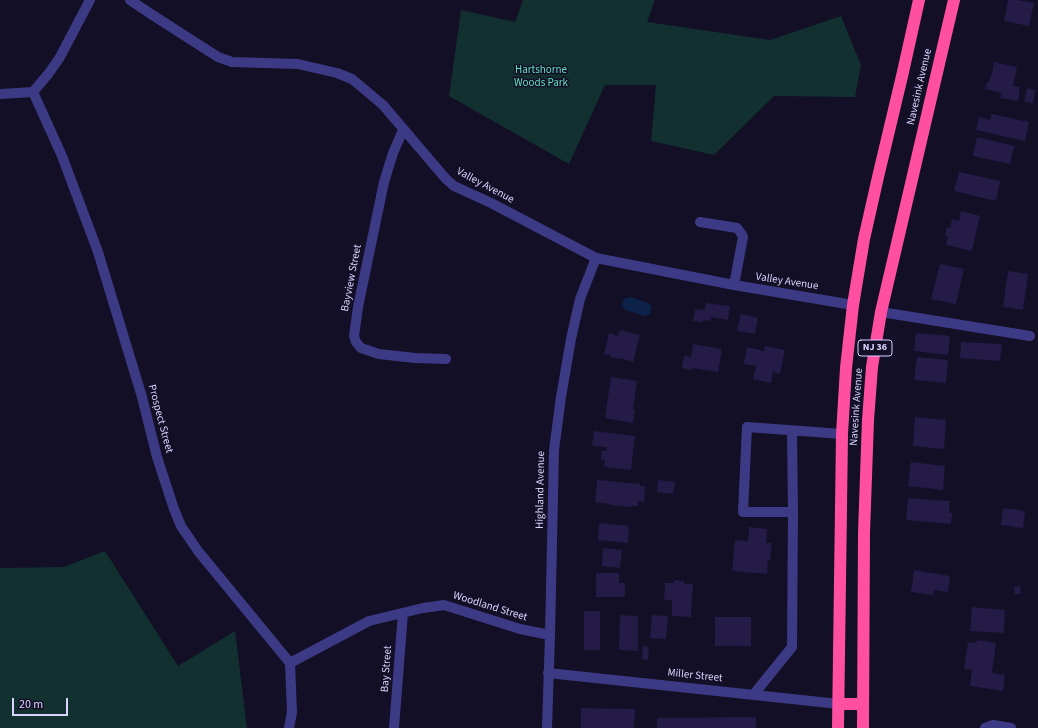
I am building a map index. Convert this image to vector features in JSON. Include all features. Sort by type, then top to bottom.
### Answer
[{"type":"highway","name":"Navesink Avenue","points":[[838,728],[842,434],[846,368],[853,305],[864,239],[919,0]]},
{"type":"highway","name":"Navesink Avenue","points":[[863,728],[864,533],[868,420],[872,367],[881,312],[954,0]]},
{"type":"highway","points":[[839,704],[863,704]]},
{"type":"street","points":[[3,93],[33,92],[60,57],[90,0]]},
{"type":"street","name":"Valley Avenue","points":[[130,0],[218,57],[232,62],[298,64],[337,73],[352,79],[383,105],[403,130],[446,179],[454,186],[492,203],[596,258],[734,285],[853,305]]},
{"type":"street","name":"Prospect Street","points":[[33,92],[62,156],[98,252],[142,397],[157,457],[174,510],[181,526],[198,551],[290,663]]},
{"type":"street","name":"Bayview Street","points":[[403,130],[393,153],[384,182],[358,307],[354,336],[356,342],[361,348],[379,354],[415,358],[446,359]]},
{"type":"street","points":[[700,222],[737,228],[741,233],[743,237],[734,285]]},
{"type":"street","name":"Highland Avenue","points":[[546,728],[550,635],[554,450],[571,339],[580,299],[596,258]]},
{"type":"street","points":[[881,312],[1030,336]]},
{"type":"street","points":[[793,512],[744,512],[747,428],[842,434]]},
{"type":"street","points":[[754,694],[792,647],[792,431]]},
{"type":"street","name":"Woodland Street","points":[[290,663],[369,621],[423,608],[444,605],[520,629],[550,635]]},
{"type":"street","name":"Bay Street","points":[[394,728],[403,613]]},
{"type":"street","points":[[289,728],[292,712],[290,663]]},
{"type":"street","name":"Miller Street","points":[[548,673],[839,704]]},
{"type":"street","points":[[985,728],[993,725],[1011,728]]},
{"type":"green space","name":"Hartshorne Woods Park","points":[[523,0],[655,0],[647,22],[770,40],[841,16],[861,65],[855,97],[774,96],[714,155],[651,141],[656,85],[605,85],[569,164],[449,96],[461,10],[515,22]]},
{"type":"green space","points":[[105,551],[178,666],[235,631],[247,728],[0,728],[0,568],[64,567]]},
{"type":"water","points":[[630,297],[649,303],[652,308],[650,314],[645,316],[625,310],[622,305],[624,299]]},
{"type":"building","points":[[1008,0],[1034,3],[1029,26],[1004,21]]},
{"type":"building","points":[[994,62],[1017,67],[1013,86],[1020,87],[1018,101],[1000,98],[1002,93],[985,89],[991,74],[992,75]]},
{"type":"building","points":[[1027,88],[1035,90],[1033,103],[1024,102]]},
{"type":"building","points":[[992,114],[1029,122],[1025,141],[976,130],[979,117],[990,120]]},
{"type":"building","points":[[977,137],[1014,146],[1010,164],[973,156]]},
{"type":"building","points":[[959,172],[1000,181],[996,201],[954,191]]},
{"type":"building","points":[[961,211],[980,216],[972,251],[946,245],[948,236],[945,236],[947,227],[950,228],[952,219],[959,221]]},
{"type":"building","points":[[940,264],[964,269],[956,304],[931,299]]},
{"type":"building","points":[[1008,271],[1028,274],[1023,310],[1003,307]]},
{"type":"building","points":[[706,303],[730,306],[728,320],[711,317],[711,321],[693,321],[695,309],[705,310]]},
{"type":"building","points":[[741,314],[758,318],[755,334],[737,331]]},
{"type":"building","points":[[620,330],[640,335],[633,362],[610,357],[610,355],[604,354],[609,333],[618,336]]},
{"type":"building","points":[[916,333],[950,336],[948,355],[914,351]]},
{"type":"building","points":[[961,342],[1002,344],[1000,361],[960,358]]},
{"type":"building","points":[[693,344],[722,349],[718,372],[682,368],[684,356],[691,357]]},
{"type":"building","points":[[765,346],[785,350],[780,374],[773,372],[771,383],[753,379],[756,366],[744,364],[747,347],[764,351]]},
{"type":"building","points":[[917,357],[948,360],[946,383],[914,380]]},
{"type":"building","points":[[611,377],[637,381],[633,409],[635,410],[633,423],[605,418]]},
{"type":"building","points":[[915,417],[946,420],[944,449],[913,446]]},
{"type":"building","points":[[594,431],[635,436],[631,470],[604,467],[605,460],[601,460],[602,451],[606,451],[607,447],[592,446]]},
{"type":"building","points":[[911,462],[945,466],[943,490],[908,486]]},
{"type":"building","points":[[597,480],[640,484],[640,486],[645,486],[644,502],[638,501],[638,506],[632,507],[595,502]]},
{"type":"building","points":[[658,480],[675,482],[673,494],[657,492]]},
{"type":"building","points":[[908,498],[950,501],[949,513],[952,513],[951,524],[906,520]]},
{"type":"building","points":[[1003,508],[1025,511],[1023,528],[1001,525]]},
{"type":"building","points":[[599,523],[629,526],[628,543],[598,540]]},
{"type":"building","points":[[749,527],[767,529],[766,543],[772,543],[770,560],[768,560],[767,574],[732,571],[735,540],[748,541]]},
{"type":"building","points":[[603,548],[622,550],[620,568],[602,566]]},
{"type":"building","points":[[914,570],[950,576],[948,592],[934,590],[933,595],[911,592]]},
{"type":"building","points":[[596,573],[619,573],[619,583],[625,583],[625,597],[596,597]]},
{"type":"building","points":[[674,580],[684,581],[684,584],[693,584],[691,617],[672,616],[672,600],[664,600],[665,583],[674,583]]},
{"type":"building","points":[[1020,586],[1021,594],[1015,594],[1014,587]]},
{"type":"building","points":[[972,607],[1005,610],[1004,633],[970,631]]},
{"type":"building","points":[[584,611],[600,611],[600,650],[584,650]]},
{"type":"building","points":[[620,615],[638,616],[638,651],[619,650]]},
{"type":"building","points":[[652,615],[668,616],[666,639],[650,638]]},
{"type":"building","points":[[715,617],[751,617],[751,646],[715,646]]},
{"type":"building","points":[[977,640],[996,643],[992,673],[1005,675],[1003,691],[970,686],[972,670],[964,669],[968,642],[976,643]]},
{"type":"building","points":[[643,646],[649,647],[648,660],[642,659]]},
{"type":"building","points":[[581,708],[635,709],[634,728],[581,728]]},
{"type":"building","points":[[756,717],[756,728],[657,728],[657,718]]}]
